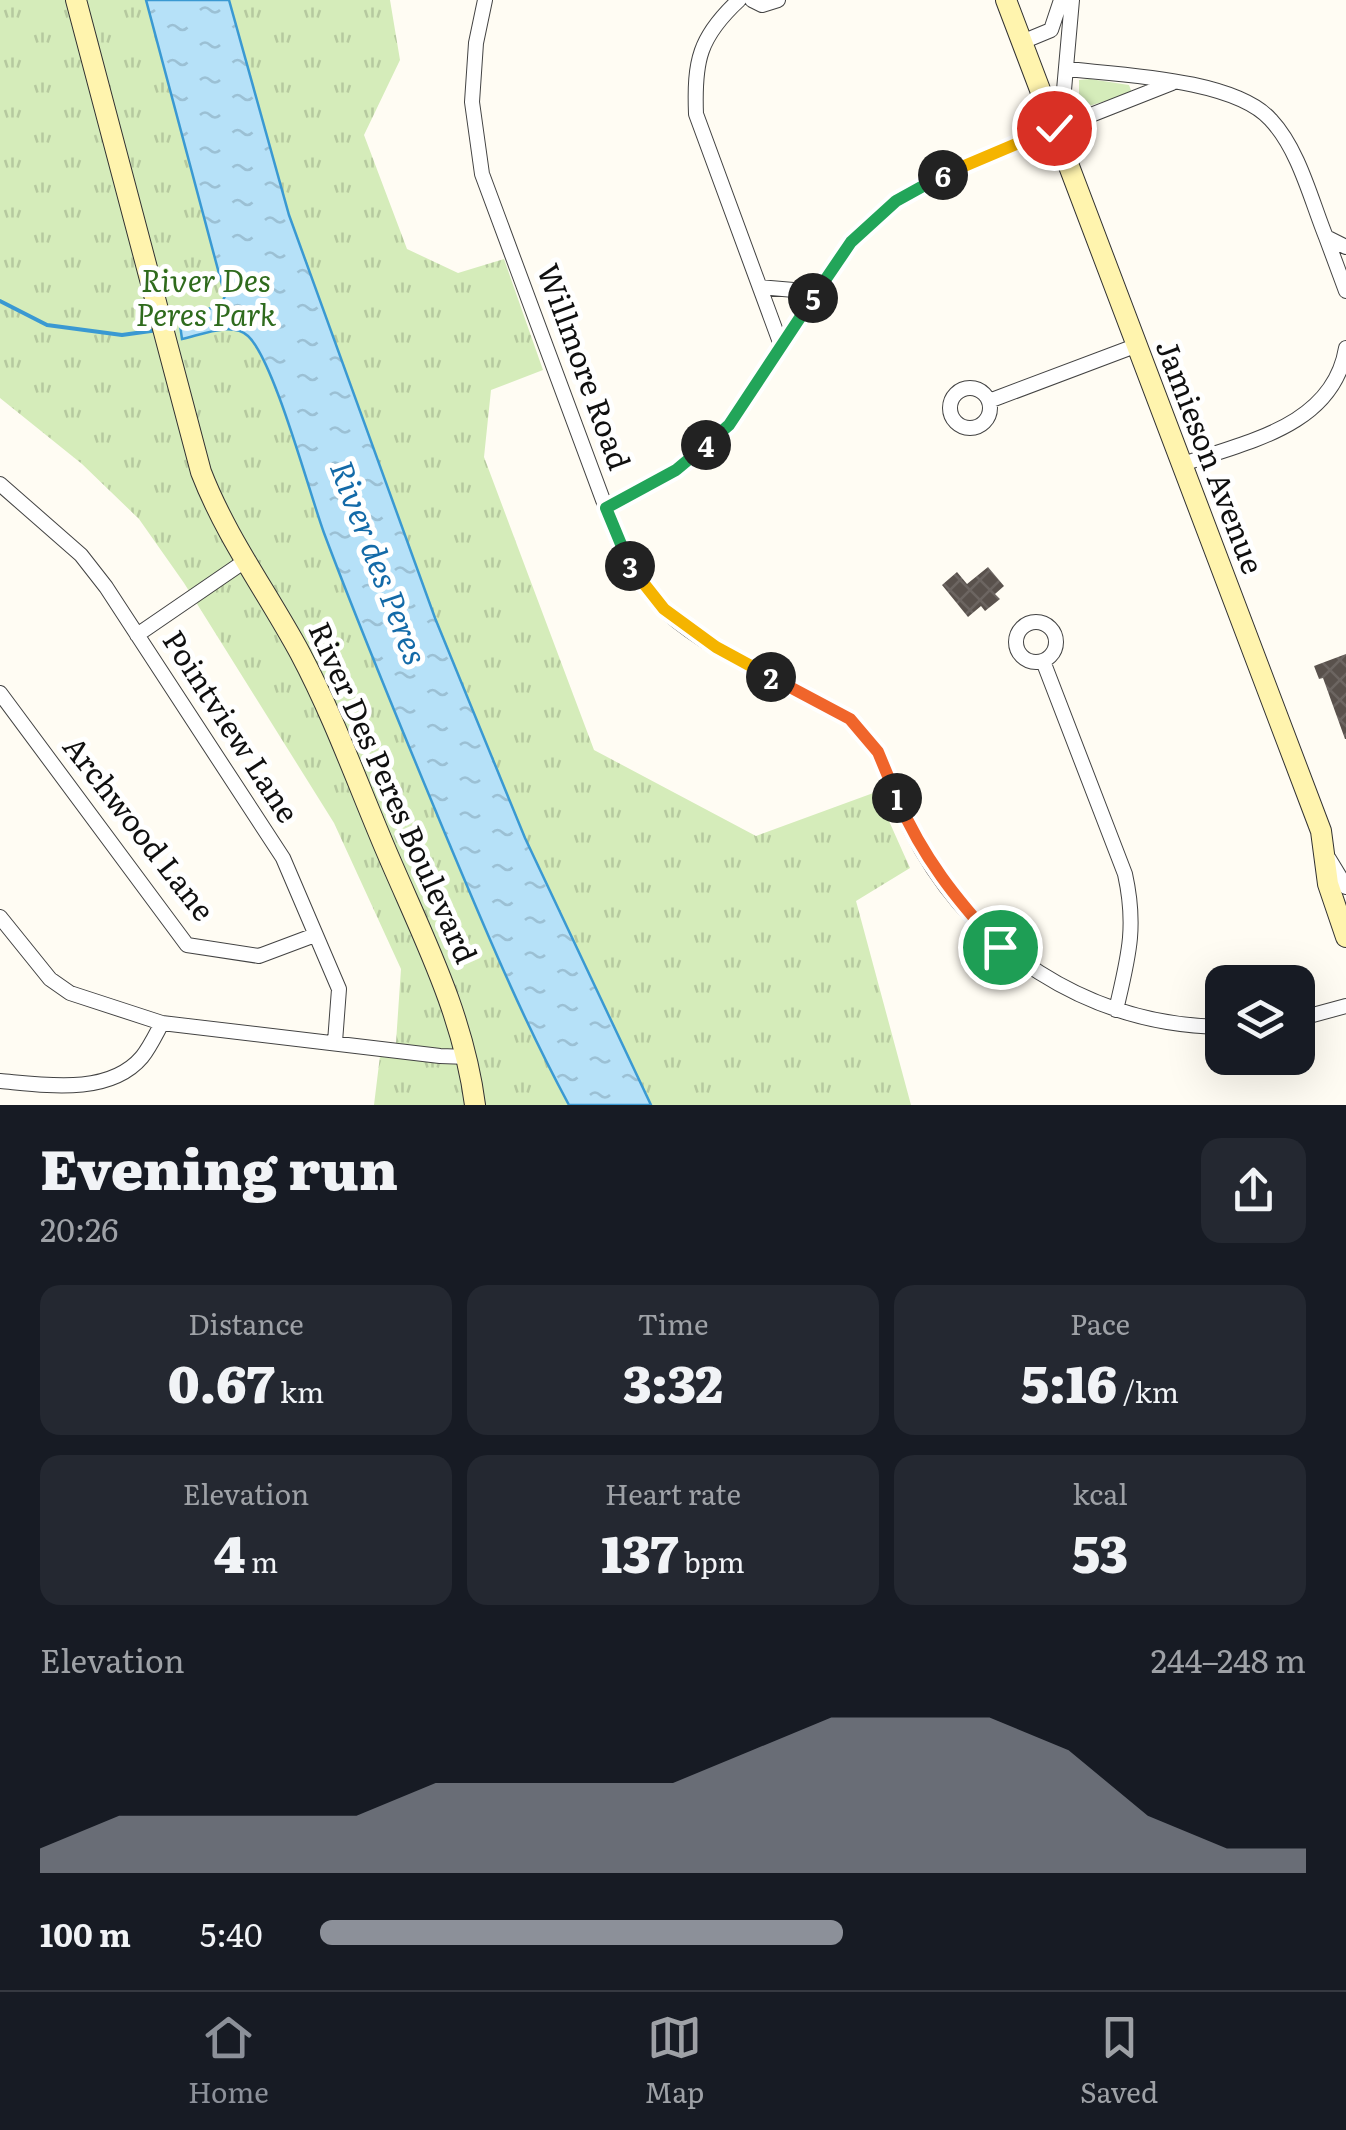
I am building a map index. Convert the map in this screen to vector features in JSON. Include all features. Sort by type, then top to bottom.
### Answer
[{"type":"main road","name":"River Des Peres Boulevard","points":[[76,0],[205,482],[322,698],[444,982],[468,1057],[475,1105]]},
{"type":"main road","name":"Jamieson Avenue","points":[[1006,0],[1321,831],[1328,884],[1346,937]]},
{"type":"street","name":"Willmore Road","points":[[485,0],[476,42],[472,102],[482,174],[626,562],[664,609],[716,647],[850,719],[878,752],[911,831],[949,892],[1000,947],[1060,987],[1116,1010],[1184,1026],[1205,1027]]},
{"type":"street","points":[[739,0],[701,44],[695,74],[696,114],[781,344]]},
{"type":"street","points":[[752,0],[762,5],[778,0]]},
{"type":"street","points":[[1022,42],[1051,30],[1061,0]]},
{"type":"street","points":[[1054,128],[1067,69],[1072,0]]},
{"type":"street","points":[[1067,69],[1222,90],[1271,119],[1289,148],[1346,291]]},
{"type":"street","points":[[606,508],[676,470],[729,425],[851,242],[896,201],[954,169],[1172,83]]},
{"type":"street","points":[[1326,238],[1346,247]]},
{"type":"street","points":[[760,287],[817,292]]},
{"type":"street","points":[[989,401],[1135,346]]},
{"type":"street","points":[[1180,466],[1296,423],[1322,400],[1342,371],[1346,348]]},
{"type":"street","name":"Pointview Lane","points":[[0,484],[82,556],[283,858],[339,988],[335,1042]]},
{"type":"street","points":[[137,634],[246,560]]},
{"type":"street","points":[[1043,661],[1124,874],[1131,902],[1132,940],[1116,1010]]},
{"type":"street","name":"Archwood Lane","points":[[0,693],[187,945],[258,956],[316,934]]},
{"type":"street","points":[[1326,854],[1346,887]]},
{"type":"street","points":[[0,917],[50,979],[70,993],[162,1023],[468,1057]]},
{"type":"street","points":[[1315,1014],[1346,1006]]},
{"type":"street","points":[[0,1081],[72,1087],[110,1078],[140,1060],[162,1023]]},
{"type":"green space","name":"River Des Peres Park","points":[[0,0],[390,0],[400,60],[364,135],[407,249],[458,273],[504,259],[543,370],[491,390],[484,457],[594,750],[756,836],[876,792],[910,868],[856,901],[911,1105],[651,1105],[641,1086],[553,1075],[569,1105],[374,1105],[380,1056],[395,1057],[401,969],[334,823],[184,583],[139,519],[82,464],[0,398]]},
{"type":"green space","points":[[1079,80],[1129,85],[1132,93],[1079,109]]},
{"type":"water","name":"River des Peres","points":[[146,0],[229,0],[289,215],[435,618],[525,838],[651,1105],[569,1105],[506,975],[401,727],[324,533],[269,371],[248,336],[241,332],[216,330],[182,339],[179,318],[221,305],[225,296]]},
{"type":"building","points":[[988,567],[1004,586],[995,594],[1000,599],[985,611],[981,606],[968,617],[942,585],[957,572],[967,584]]},
{"type":"building","points":[[1346,654],[1345,739],[1323,678],[1319,679],[1314,666]]},
{"type":"waterway","points":[[0,301],[47,325],[122,335],[158,330]]},
{"type":"route","points":[[1000,947],[949,892],[911,831],[878,752],[850,719],[716,647],[664,609],[626,562],[606,508],[676,470],[729,425],[851,242],[896,201],[954,169],[1054,128]]}]
